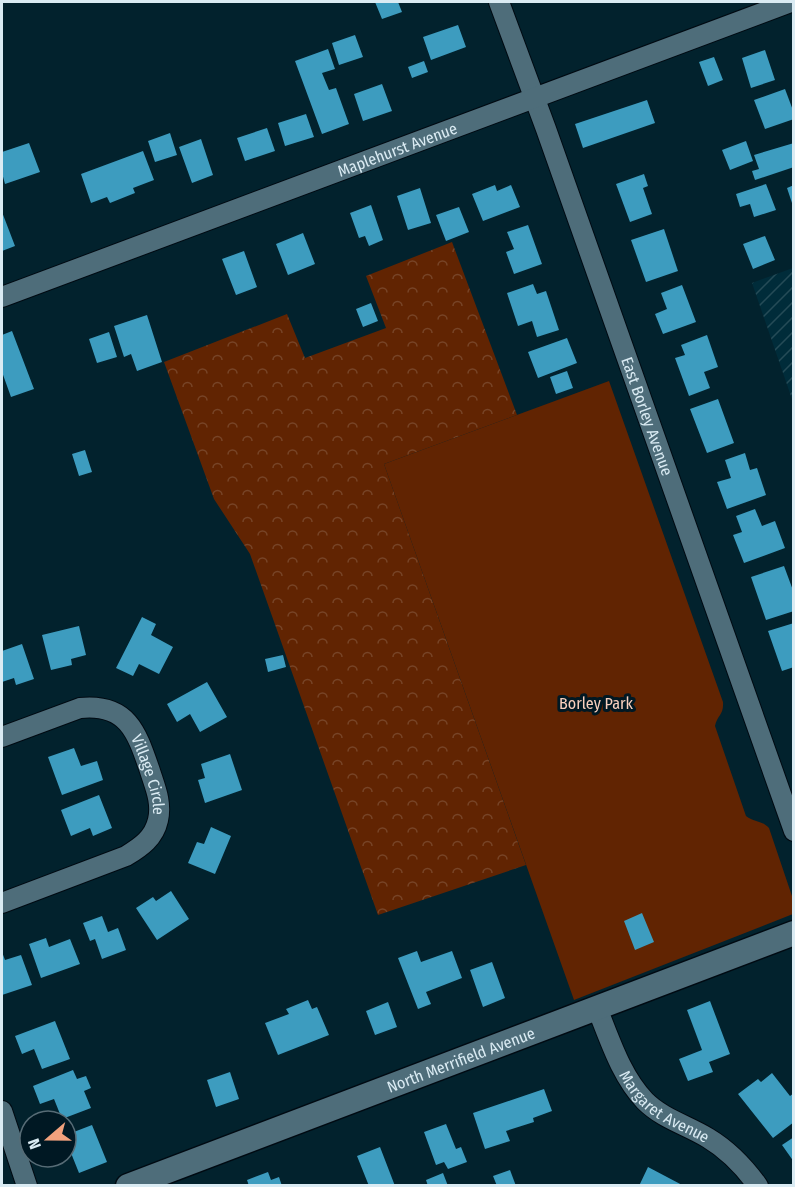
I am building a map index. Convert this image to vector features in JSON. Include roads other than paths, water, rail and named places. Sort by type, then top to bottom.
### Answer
[{"type":"street","name":"East Borley Avenue","points":[[499,2],[794,831]]},
{"type":"street","name":"Maplehurst Avenue","points":[[2,297],[791,2]]},
{"type":"street","name":"Village Circle","points":[[2,737],[80,708],[92,706],[110,710],[133,728],[140,742],[159,798],[160,810],[158,822],[150,838],[142,847],[126,856],[2,903]]},
{"type":"street","name":"North Merrifield Avenue","points":[[128,1185],[794,933]]},
{"type":"street","name":"Margaret Avenue","points":[[597,1008],[629,1082],[646,1102],[667,1118],[709,1138],[735,1159],[758,1185]]},
{"type":"street","points":[[2,1111],[27,1185]]},
{"type":"park label","name":"Borley Park","points":[[596,703]]}]
